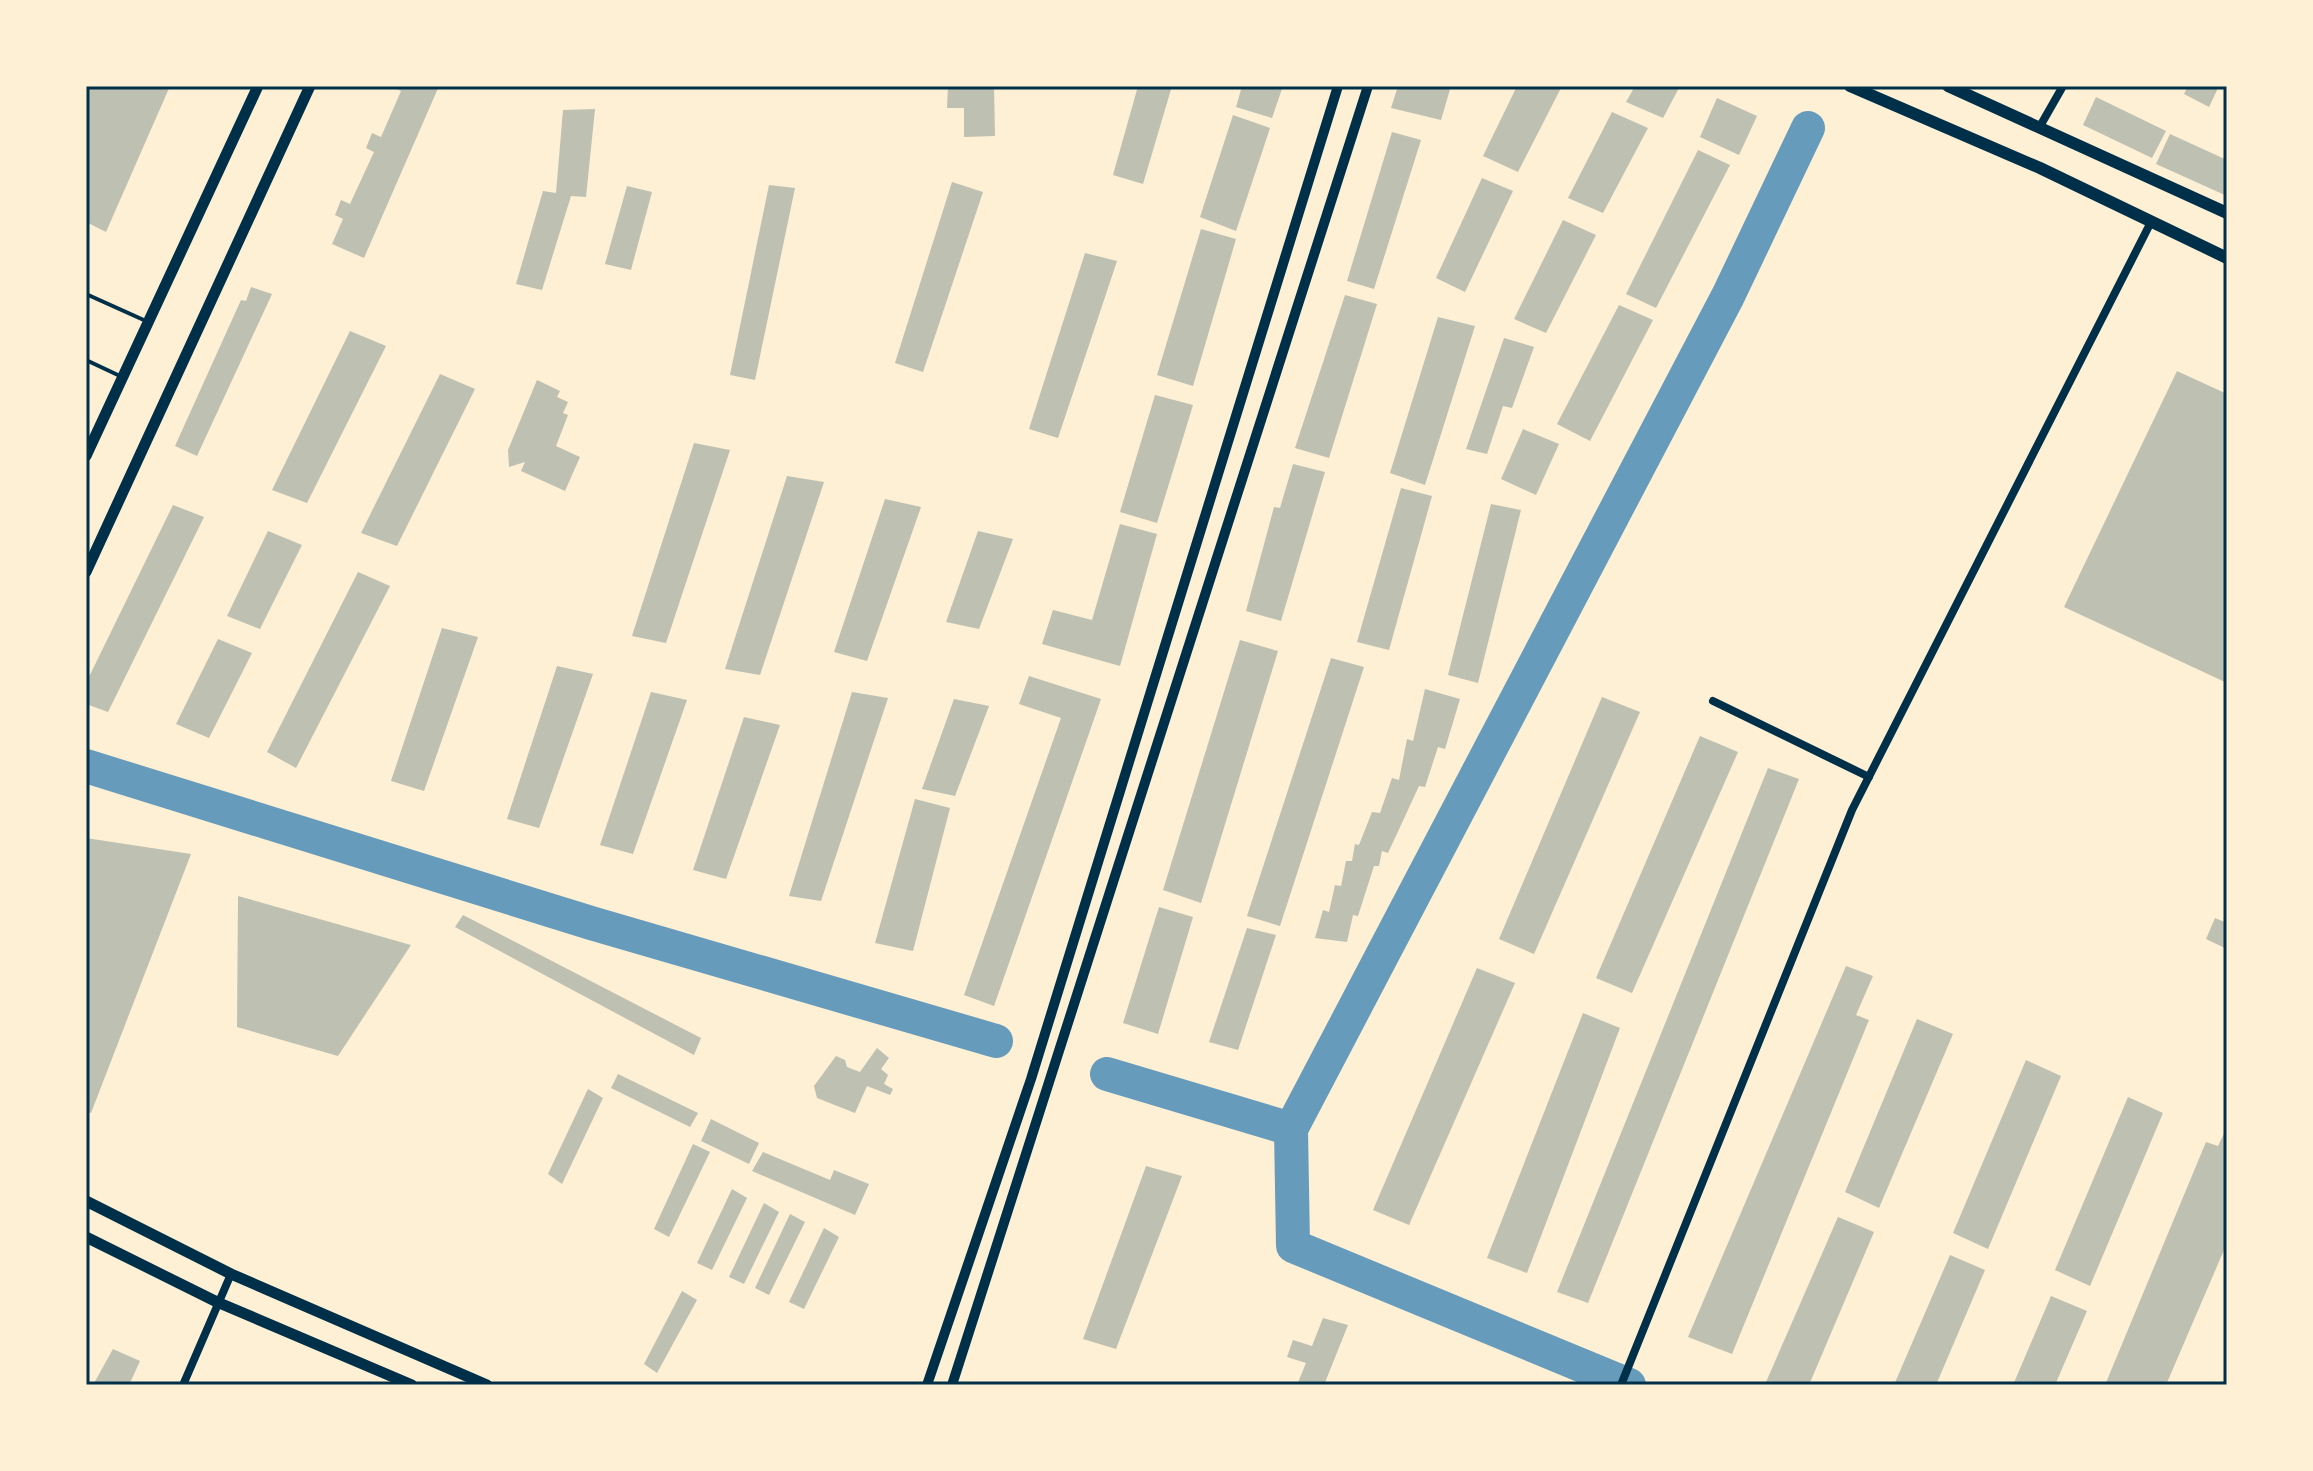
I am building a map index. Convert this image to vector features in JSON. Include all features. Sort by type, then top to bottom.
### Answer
[{"type":"main road","points":[[86,456],[258,86]]},
{"type":"main road","points":[[86,572],[310,86]]},
{"type":"main road","points":[[1850,86],[2040,168],[2227,258]]},
{"type":"main road","points":[[1948,86],[2227,213]]},
{"type":"main road","points":[[86,1201],[231,1274],[487,1385]]},
{"type":"main road","points":[[86,1237],[217,1302],[412,1385]]},
{"type":"street","points":[[927,1385],[1031,1079],[1338,86]]},
{"type":"street","points":[[952,1385],[1368,86]]},
{"type":"street","points":[[2039,128],[2063,86]]},
{"type":"street","points":[[1621,1385],[1852,810],[2151,222]]},
{"type":"street","points":[[1713,701],[1869,777]]},
{"type":"street","points":[[183,1385],[231,1274]]},
{"type":"lane","points":[[86,294],[148,322]]},
{"type":"lane","points":[[86,360],[123,377]]},
{"type":"building","points":[[86,86],[170,86],[106,232],[86,222]]},
{"type":"building","points":[[390,86],[439,86],[364,258],[332,244],[343,219],[335,215],[341,200],[350,204],[374,152],[366,148],[372,133],[381,137],[401,91]]},
{"type":"building","points":[[948,86],[994,86],[995,136],[964,137],[964,108],[947,108]]},
{"type":"building","points":[[1138,86],[1172,86],[1143,184],[1113,175]]},
{"type":"building","points":[[1242,86],[1283,86],[1272,118],[1236,107]]},
{"type":"building","points":[[1398,86],[1451,86],[1441,120],[1391,108]]},
{"type":"building","points":[[1517,86],[1562,86],[1518,172],[1483,156]]},
{"type":"building","points":[[1635,86],[1680,86],[1663,118],[1626,102]]},
{"type":"building","points":[[2188,86],[2219,86],[2209,107],[2184,94]]},
{"type":"building","points":[[2096,97],[2166,131],[2152,158],[2083,125]]},
{"type":"building","points":[[1717,98],[1757,116],[1739,155],[1700,137]]},
{"type":"building","points":[[595,109],[586,197],[571,196],[542,290],[516,284],[543,191],[556,193],[563,110]]},
{"type":"building","points":[[1612,112],[1648,128],[1603,213],[1568,198]]},
{"type":"building","points":[[1233,115],[1270,128],[1236,231],[1200,217]]},
{"type":"building","points":[[1392,132],[1421,140],[1374,289],[1347,281]]},
{"type":"building","points":[[2170,134],[2227,160],[2227,196],[2156,164]]},
{"type":"building","points":[[1698,150],[1730,165],[1656,308],[1626,294]]},
{"type":"building","points":[[1482,178],[1513,191],[1465,292],[1436,278]]},
{"type":"building","points":[[952,182],[983,192],[923,372],[895,363]]},
{"type":"building","points":[[769,185],[795,188],[755,380],[730,375]]},
{"type":"building","points":[[627,186],[652,192],[631,270],[605,264]]},
{"type":"building","points":[[1563,220],[1596,235],[1546,333],[1514,319]]},
{"type":"building","points":[[1201,229],[1236,239],[1193,386],[1157,375]]},
{"type":"building","points":[[1085,253],[1117,261],[1058,438],[1029,429]]},
{"type":"building","points":[[251,287],[272,294],[197,456],[175,446],[241,300],[246,301]]},
{"type":"building","points":[[1345,295],[1377,304],[1329,458],[1295,448]]},
{"type":"building","points":[[1619,305],[1653,320],[1590,441],[1557,424]]},
{"type":"building","points":[[1438,317],[1475,326],[1425,485],[1390,473]]},
{"type":"building","points":[[350,331],[386,346],[307,503],[272,490]]},
{"type":"building","points":[[1504,338],[1534,347],[1512,408],[1503,406],[1487,454],[1466,449]]},
{"type":"building","points":[[2177,371],[2227,394],[2227,683],[2064,607]]},
{"type":"building","points":[[440,374],[475,389],[397,546],[361,533]]},
{"type":"building","points":[[537,380],[560,391],[557,397],[568,402],[563,413],[568,415],[556,446],[580,457],[565,491],[521,471],[525,462],[509,467],[508,450]]},
{"type":"building","points":[[1155,395],[1193,405],[1157,523],[1120,512]]},
{"type":"building","points":[[1523,429],[1559,444],[1536,495],[1501,479]]},
{"type":"building","points":[[694,443],[730,450],[666,643],[632,636]]},
{"type":"building","points":[[1293,464],[1325,472],[1281,621],[1246,611],[1274,507],[1280,508]]},
{"type":"building","points":[[787,476],[824,482],[760,675],[725,669]]},
{"type":"building","points":[[1401,488],[1432,496],[1389,650],[1357,642]]},
{"type":"building","points":[[885,499],[921,507],[867,661],[834,652]]},
{"type":"building","points":[[1491,504],[1521,510],[1478,683],[1448,675]]},
{"type":"building","points":[[173,505],[204,517],[108,712],[86,704],[86,683]]},
{"type":"building","points":[[1120,524],[1157,534],[1120,666],[1042,644],[1053,610],[1092,620]]},
{"type":"building","points":[[268,531],[302,545],[260,629],[227,616]]},
{"type":"building","points":[[978,531],[1013,539],[979,629],[946,622]]},
{"type":"building","points":[[358,572],[390,586],[296,768],[267,752]]},
{"type":"building","points":[[442,628],[478,637],[424,791],[391,781]]},
{"type":"building","points":[[218,639],[252,653],[209,738],[176,724]]},
{"type":"building","points":[[1240,640],[1278,651],[1201,903],[1163,890]]},
{"type":"building","points":[[1331,658],[1364,667],[1280,926],[1247,916]]},
{"type":"building","points":[[557,666],[593,674],[539,828],[507,819]]},
{"type":"building","points":[[1029,676],[1101,699],[994,1006],[964,995],[1061,718],[1019,704]]},
{"type":"building","points":[[1425,689],[1460,699],[1445,749],[1438,747],[1425,787],[1419,786],[1388,853],[1382,851],[1379,866],[1374,866],[1358,916],[1353,915],[1347,942],[1315,938],[1323,910],[1329,912],[1335,885],[1341,886],[1346,861],[1352,861],[1355,844],[1359,845],[1372,812],[1380,813],[1392,778],[1399,780],[1407,739],[1413,741]]},
{"type":"building","points":[[651,692],[687,700],[633,854],[600,845]]},
{"type":"building","points":[[852,692],[888,698],[821,901],[789,896]]},
{"type":"building","points":[[1602,697],[1640,712],[1534,954],[1499,939]]},
{"type":"building","points":[[954,699],[989,706],[955,796],[922,789]]},
{"type":"building","points":[[744,717],[780,725],[726,879],[693,870]]},
{"type":"building","points":[[1700,736],[1738,752],[1632,993],[1596,978]]},
{"type":"building","points":[[1768,768],[1799,779],[1588,1303],[1557,1292]]},
{"type":"building","points":[[915,799],[950,808],[913,951],[875,943]]},
{"type":"building","points":[[86,838],[191,854],[91,1113],[86,1111]]},
{"type":"building","points":[[238,896],[411,945],[338,1056],[237,1027]]},
{"type":"building","points":[[1159,907],[1193,917],[1158,1034],[1123,1023]]},
{"type":"building","points":[[463,915],[701,1038],[694,1055],[455,927]]},
{"type":"building","points":[[2215,918],[2227,923],[2227,949],[2206,939]]},
{"type":"building","points":[[1247,928],[1276,935],[1238,1050],[1209,1042]]},
{"type":"building","points":[[1846,966],[1873,976],[1856,1015],[1869,1020],[1732,1354],[1688,1337]]},
{"type":"building","points":[[1477,968],[1515,983],[1409,1225],[1373,1210]]},
{"type":"building","points":[[1583,1013],[1620,1028],[1527,1273],[1487,1258]]},
{"type":"building","points":[[1917,1019],[1953,1034],[1879,1208],[1845,1192]]},
{"type":"building","points":[[877,1048],[889,1058],[881,1069],[888,1075],[884,1084],[893,1089],[890,1095],[867,1086],[855,1113],[817,1098],[814,1086],[836,1056],[845,1060],[847,1067],[860,1072]]},
{"type":"building","points":[[2026,1060],[2061,1076],[1988,1249],[1953,1233]]},
{"type":"building","points":[[618,1074],[698,1113],[690,1127],[611,1088]]},
{"type":"building","points":[[588,1089],[603,1098],[562,1184],[548,1174]]},
{"type":"building","points":[[2128,1097],[2163,1113],[2090,1286],[2055,1270]]},
{"type":"building","points":[[711,1119],[759,1143],[749,1164],[701,1141]]},
{"type":"building","points":[[2227,1127],[2227,1243],[2166,1385],[2105,1385],[2206,1142],[2218,1146]]},
{"type":"building","points":[[693,1144],[710,1152],[669,1237],[654,1229]]},
{"type":"building","points":[[763,1152],[830,1180],[834,1170],[869,1184],[855,1215],[752,1171]]},
{"type":"building","points":[[1146,1166],[1182,1176],[1116,1349],[1083,1339]]},
{"type":"building","points":[[732,1189],[747,1198],[712,1270],[697,1263]]},
{"type":"building","points":[[764,1203],[779,1212],[744,1284],[729,1277]]},
{"type":"building","points":[[790,1214],[805,1222],[769,1295],[755,1288]]},
{"type":"building","points":[[1838,1217],[1874,1232],[1809,1385],[1773,1385],[1766,1382]]},
{"type":"building","points":[[824,1228],[839,1237],[804,1309],[789,1302]]},
{"type":"building","points":[[1950,1255],[1985,1270],[1936,1385],[1894,1385]]},
{"type":"building","points":[[682,1291],[697,1300],[657,1373],[644,1364]]},
{"type":"building","points":[[2051,1296],[2087,1311],[2055,1385],[2013,1385]]},
{"type":"building","points":[[1323,1318],[1348,1325],[1324,1385],[1297,1385],[1306,1363],[1287,1357],[1293,1340],[1312,1346]]},
{"type":"building","points":[[113,1349],[140,1361],[129,1385],[93,1385]]},
{"type":"waterway","points":[[1107,1074],[1291,1129],[1728,296],[1808,128]]},
{"type":"waterway","points":[[86,766],[591,923],[996,1041]]},
{"type":"waterway","points":[[1291,1129],[1293,1246],[1629,1385]]}]
